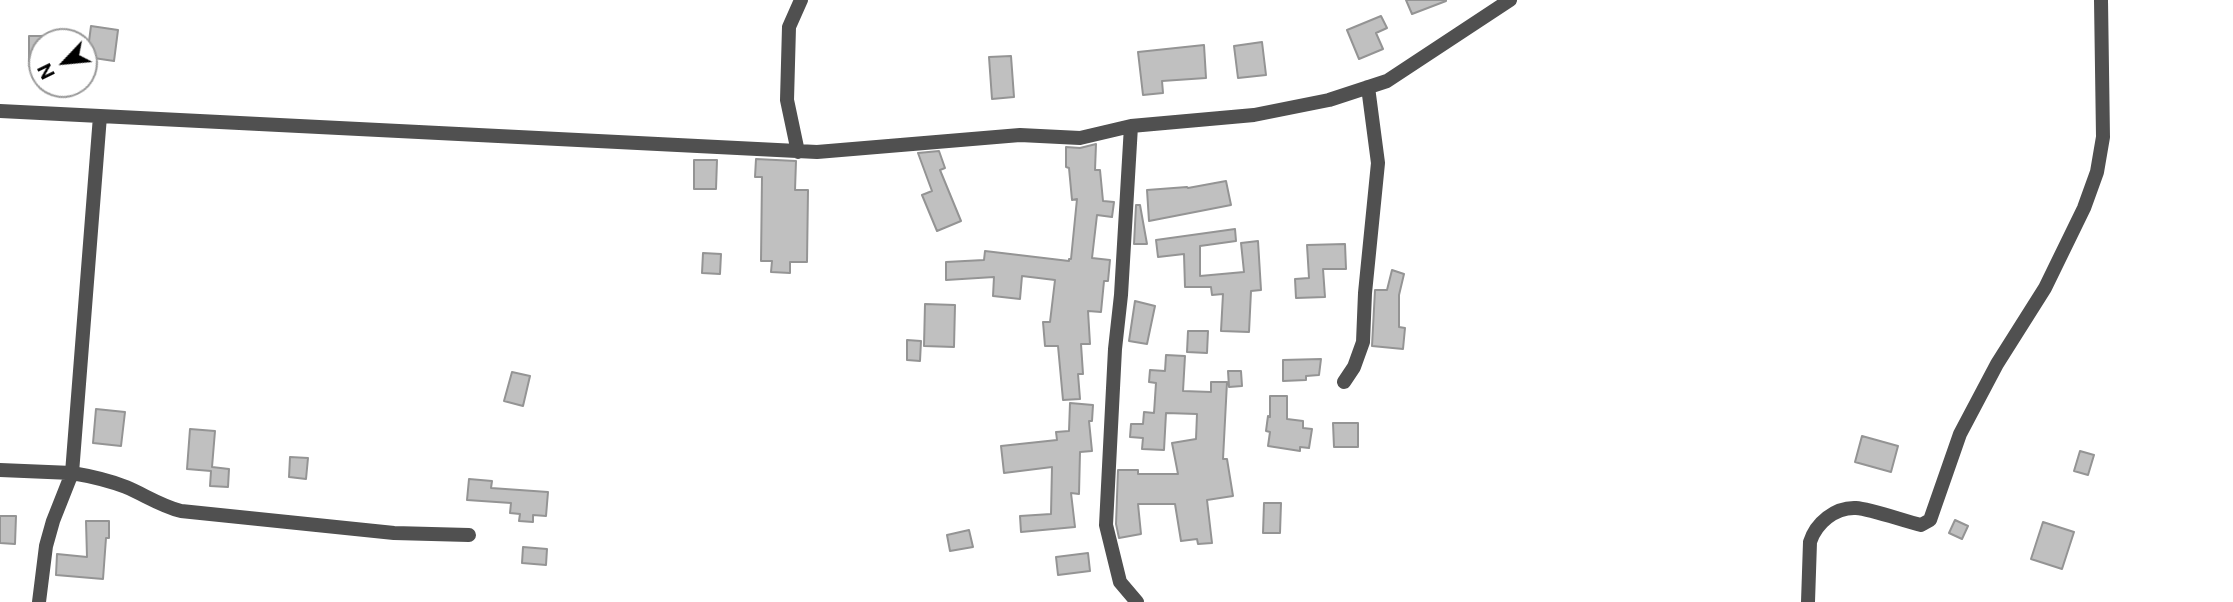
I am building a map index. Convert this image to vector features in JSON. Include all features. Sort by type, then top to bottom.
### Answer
[{"type":"street","points":[[798,152],[787,100],[789,27],[801,0]]},
{"type":"street","points":[[0,111],[798,152],[1020,135],[1080,138],[1131,127],[1254,115],[1329,100],[1387,81],[1510,0]]},
{"type":"street","points":[[1808,602],[1812,533],[1834,513],[1855,508],[1921,525],[1930,520],[1960,434],[1997,364],[2050,277],[2084,208],[2097,172],[2103,137],[2101,0]]},
{"type":"street","points":[[1343,382],[1354,367],[1363,342],[1378,163],[1368,87]]},
{"type":"street","points":[[39,602],[46,546],[72,473],[100,116]]},
{"type":"street","points":[[1131,127],[1106,525],[1120,582],[1137,602]]},
{"type":"street","points":[[0,470],[72,473],[97,477],[125,487],[165,507],[181,511],[394,533],[469,535]]},
{"type":"building","points":[[1406,0],[1446,0],[1446,1],[1412,14]]},
{"type":"building","points":[[1381,16],[1387,28],[1376,33],[1383,49],[1359,59],[1347,30]]},
{"type":"building","points":[[91,26],[118,30],[114,61],[98,59],[98,28]]},
{"type":"building","points":[[1262,42],[1266,75],[1238,78],[1234,46]]},
{"type":"building","points":[[1204,45],[1206,78],[1162,81],[1163,93],[1143,95],[1138,52]]},
{"type":"building","points":[[1011,56],[1014,97],[992,99],[989,57]]},
{"type":"building","points":[[1096,144],[1095,170],[1100,170],[1103,201],[1114,202],[1112,217],[1097,215],[1092,258],[1110,260],[1108,281],[1104,281],[1101,312],[1088,311],[1090,344],[1081,344],[1083,374],[1078,374],[1080,399],[1063,400],[1058,346],[1045,346],[1043,322],[1050,322],[1055,280],[1022,276],[1020,299],[993,296],[994,277],[946,280],[946,262],[984,260],[985,251],[1069,261],[1077,199],[1072,200],[1069,168],[1066,167],[1066,147],[1080,148]]},
{"type":"building","points":[[939,151],[945,168],[940,170],[961,221],[937,231],[922,195],[932,191],[918,153]]},
{"type":"building","points":[[756,159],[796,161],[795,190],[808,190],[807,262],[790,262],[790,273],[771,272],[772,261],[761,261],[762,177],[755,177]]},
{"type":"building","points":[[694,160],[717,160],[716,189],[694,189]]},
{"type":"building","points":[[1226,181],[1231,205],[1149,221],[1147,190],[1188,188]]},
{"type":"building","points":[[1136,205],[1140,205],[1147,244],[1134,244]]},
{"type":"building","points":[[1235,229],[1236,241],[1200,246],[1200,276],[1244,272],[1241,243],[1258,241],[1261,290],[1251,291],[1249,332],[1221,331],[1223,294],[1212,295],[1211,287],[1185,287],[1184,254],[1158,257],[1156,240]]},
{"type":"building","points":[[1345,244],[1346,269],[1323,269],[1325,297],[1296,298],[1295,279],[1309,278],[1307,245]]},
{"type":"building","points":[[703,253],[721,254],[720,274],[702,273]]},
{"type":"building","points":[[1392,270],[1404,274],[1399,295],[1399,327],[1405,328],[1403,349],[1372,346],[1375,290],[1387,290]]},
{"type":"building","points":[[1135,301],[1155,306],[1147,344],[1129,341]]},
{"type":"building","points":[[925,304],[955,305],[954,347],[924,346]]},
{"type":"building","points":[[1188,331],[1208,331],[1207,353],[1187,352]]},
{"type":"building","points":[[907,340],[921,341],[920,361],[907,360]]},
{"type":"building","points":[[1166,355],[1185,356],[1183,391],[1211,392],[1211,382],[1227,382],[1223,459],[1227,459],[1233,496],[1207,500],[1212,543],[1198,544],[1197,539],[1181,541],[1175,504],[1138,504],[1141,534],[1119,538],[1116,524],[1118,470],[1138,470],[1138,474],[1178,474],[1172,443],[1196,439],[1197,414],[1166,413],[1164,450],[1142,449],[1143,438],[1130,437],[1131,424],[1143,424],[1144,412],[1154,413],[1156,383],[1149,382],[1150,370],[1165,371]]},
{"type":"building","points":[[1321,359],[1319,375],[1306,376],[1306,380],[1283,381],[1283,360]]},
{"type":"building","points":[[1228,371],[1241,371],[1242,386],[1229,387]]},
{"type":"building","points":[[512,372],[530,376],[523,406],[504,401]]},
{"type":"building","points":[[1270,396],[1287,396],[1287,419],[1303,421],[1303,428],[1312,429],[1309,448],[1300,447],[1300,451],[1268,446],[1270,432],[1266,431],[1268,416],[1270,417]]},
{"type":"building","points":[[1070,403],[1093,405],[1092,421],[1089,421],[1092,451],[1080,452],[1079,494],[1071,493],[1075,527],[1021,532],[1020,516],[1051,514],[1052,467],[1004,473],[1001,446],[1057,440],[1056,432],[1069,431]]},
{"type":"building","points":[[96,409],[125,412],[121,446],[93,443]]},
{"type":"building","points":[[1333,423],[1358,423],[1358,447],[1334,447]]},
{"type":"building","points":[[190,429],[215,431],[212,467],[229,469],[228,487],[210,486],[211,471],[187,469]]},
{"type":"building","points":[[1862,436],[1898,446],[1891,472],[1855,462]]},
{"type":"building","points":[[2080,451],[2094,455],[2088,475],[2074,471]]},
{"type":"building","points":[[290,457],[308,458],[306,479],[289,477]]},
{"type":"building","points":[[469,479],[492,481],[491,488],[548,492],[546,516],[533,515],[533,522],[519,521],[520,514],[510,513],[511,503],[467,500]]},
{"type":"building","points":[[1264,503],[1281,503],[1280,533],[1263,533]]},
{"type":"building","points":[[0,516],[16,516],[15,544],[0,543]]},
{"type":"building","points":[[1955,520],[1968,526],[1962,539],[1949,533]]},
{"type":"building","points":[[86,521],[109,521],[103,579],[56,575],[57,554],[87,557]]},
{"type":"building","points":[[2043,522],[2074,532],[2062,569],[2031,559]]},
{"type":"building","points":[[969,530],[973,547],[950,551],[947,535]]},
{"type":"building","points":[[523,547],[547,549],[546,565],[522,563]]},
{"type":"building","points":[[1088,553],[1090,571],[1058,575],[1056,557]]}]
